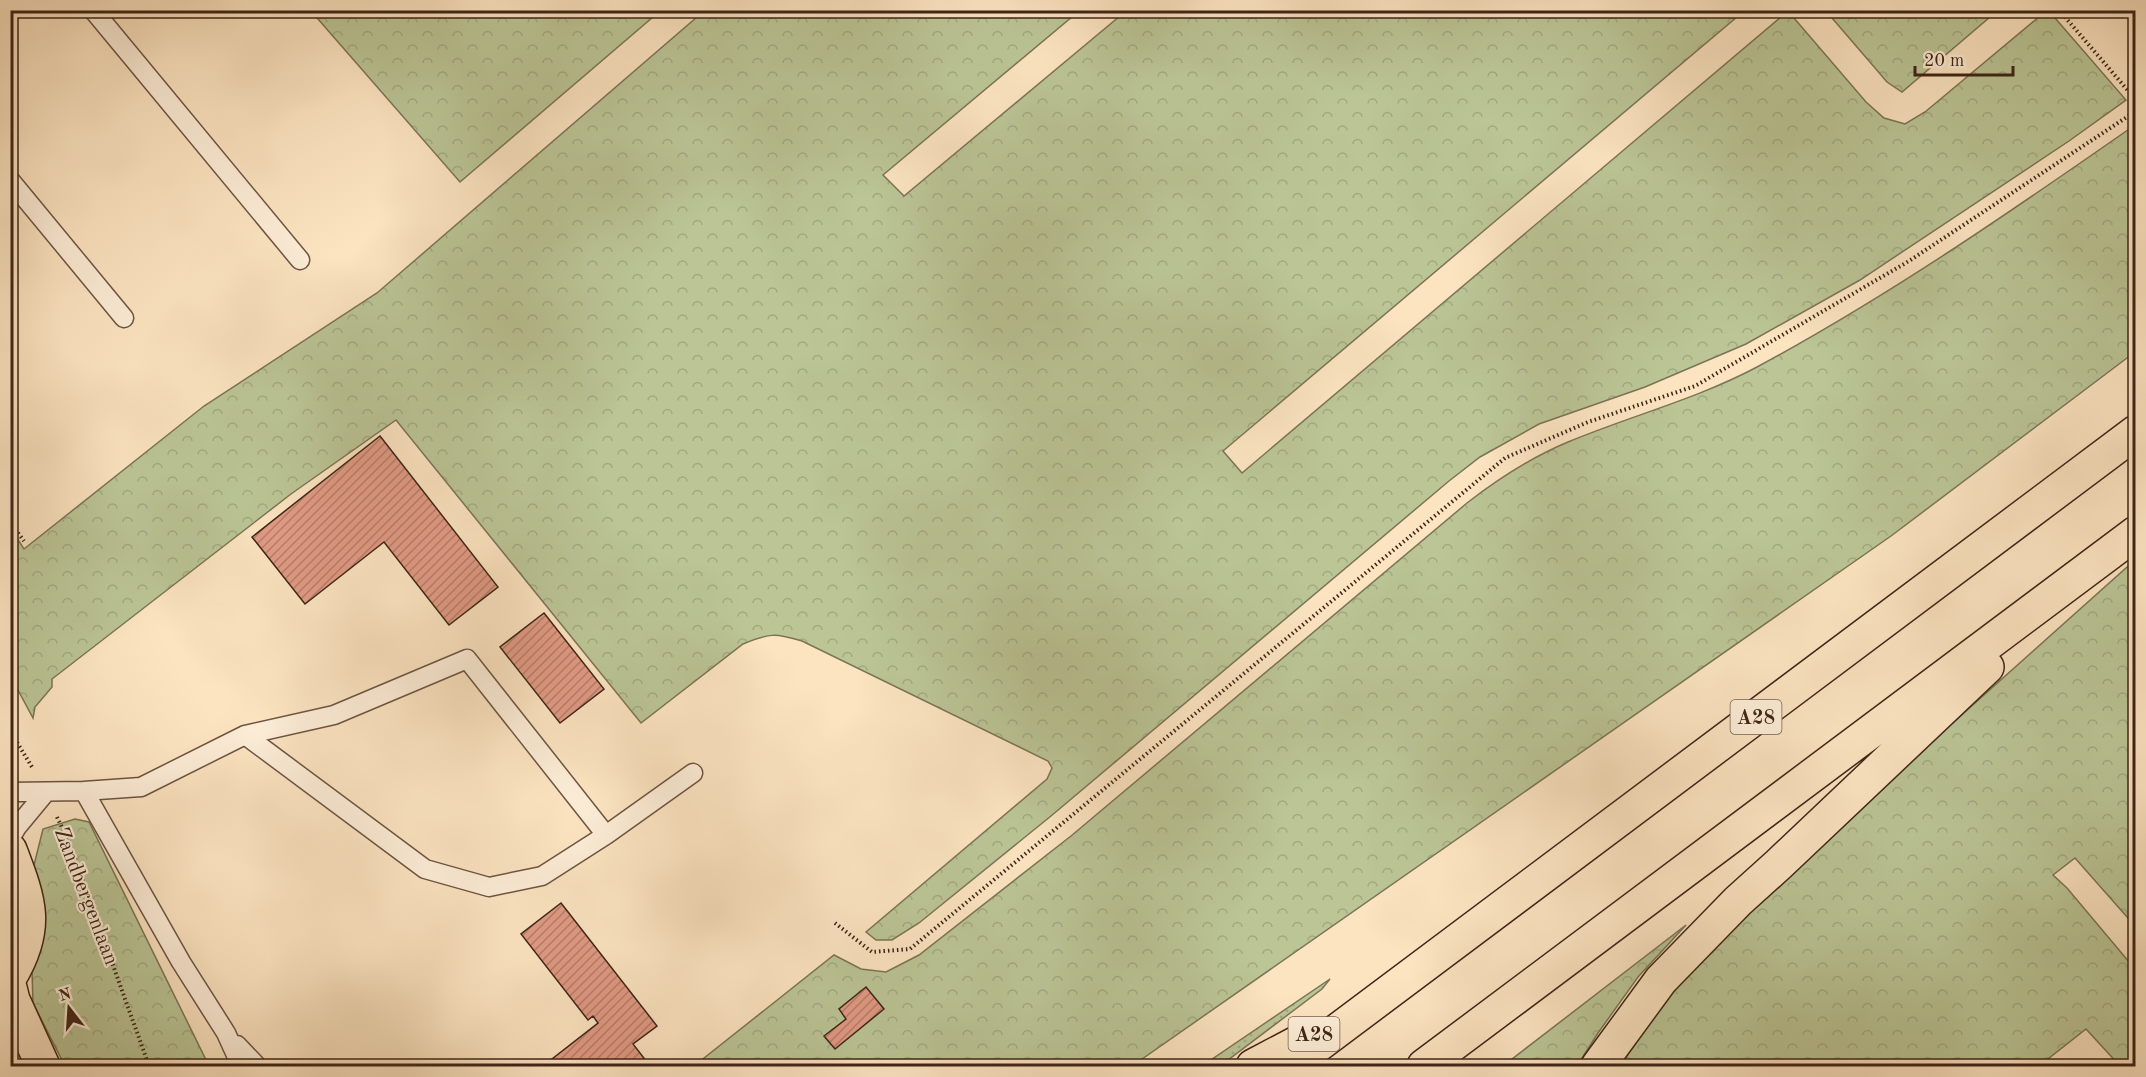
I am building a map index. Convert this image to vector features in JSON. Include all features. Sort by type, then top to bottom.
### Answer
[{"type":"main road","name":"A28","points":[[1290,1066],[2136,432]]},
{"type":"main road","points":[[1424,1066],[2136,533]]},
{"type":"main road","points":[[1598,1066],[1662,980],[1738,901],[2102,558]]},
{"type":"main road","points":[[10,850],[27,894],[30,912],[29,929],[23,954],[10,977]]},
{"type":"main road","points":[[10,988],[15,1006],[43,1066]]},
{"type":"main road","name":"A28","points":[[1252,1066],[1376,1001]]},
{"type":"main road","points":[[10,1042],[23,1066]]},
{"type":"lane","points":[[93,10],[300,260]]},
{"type":"lane","points":[[10,180],[124,318]]},
{"type":"lane","points":[[10,792],[84,791],[141,787],[245,735],[334,715],[467,659],[606,836]]},
{"type":"lane","points":[[245,735],[425,868],[489,887],[542,876],[606,836],[693,773]]},
{"type":"lane","points":[[84,791],[181,962],[226,1033],[241,1066]]},
{"type":"lane","points":[[10,839],[46,792]]},
{"type":"lane","points":[[226,1033],[257,1066]]},
{"type":"path","points":[[2060,10],[2136,100]]},
{"type":"path","points":[[835,923],[872,952],[910,949],[1505,458],[1588,422],[1695,386],[1910,261],[2136,111]]},
{"type":"path","points":[[10,522],[24,541]]},
{"type":"path","name":"Zandbergenlaan","points":[[10,731],[46,792],[69,842],[149,1066]]},
{"type":"green space","points":[[311,11],[660,11],[460,182]]},
{"type":"green space","points":[[704,11],[1079,11],[883,175],[904,196],[1126,11],[1744,11],[1223,451],[1242,473],[1788,11],[1866,102],[1884,118],[1905,124],[1925,112],[2046,11],[2049,11],[2126,100],[2069,141],[1860,280],[1746,344],[1645,387],[1539,424],[1480,457],[1051,816],[919,923],[892,940],[876,940],[866,932],[1047,779],[1052,768],[1048,761],[802,641],[779,636],[766,636],[743,644],[641,723],[396,420],[291,494],[52,679],[52,687],[35,707],[33,718],[11,677],[11,529],[24,549],[204,406],[377,293]]},
{"type":"green space","points":[[1826,11],[1997,11],[1902,92],[1887,82]]},
{"type":"green space","points":[[2135,125],[2135,352],[1891,536],[1132,1066],[694,1066],[834,955],[861,969],[886,972],[919,955],[1071,836],[1467,503],[1503,477],[1541,454],[1568,442],[1711,389],[1806,340],[1950,251]]},
{"type":"green space","points":[[2135,560],[2135,926],[2075,858],[2053,875],[2067,888],[2135,969],[2135,1066],[2120,1066],[2086,1029],[2039,1066],[1620,1066],[1666,999],[1712,943],[1844,820]]},
{"type":"green space","points":[[75,819],[89,822],[209,1066],[65,1066],[33,1003],[32,971],[42,945],[44,904],[34,865],[43,829]]},
{"type":"green space","points":[[1686,925],[1638,977],[1577,1066],[1503,1066]]},
{"type":"green space","points":[[1330,979],[1322,989],[1220,1066],[1202,1066]]},
{"type":"building","points":[[380,436],[498,587],[449,625],[384,542],[305,604],[252,537]]},
{"type":"building","points":[[544,613],[604,689],[560,723],[500,647]]},
{"type":"building","points":[[561,903],[657,1026],[633,1044],[650,1066],[543,1066],[598,1023],[593,1016],[588,1020],[521,934]]},
{"type":"building","points":[[866,987],[884,1009],[835,1049],[824,1036],[846,1019],[839,1009]]}]
